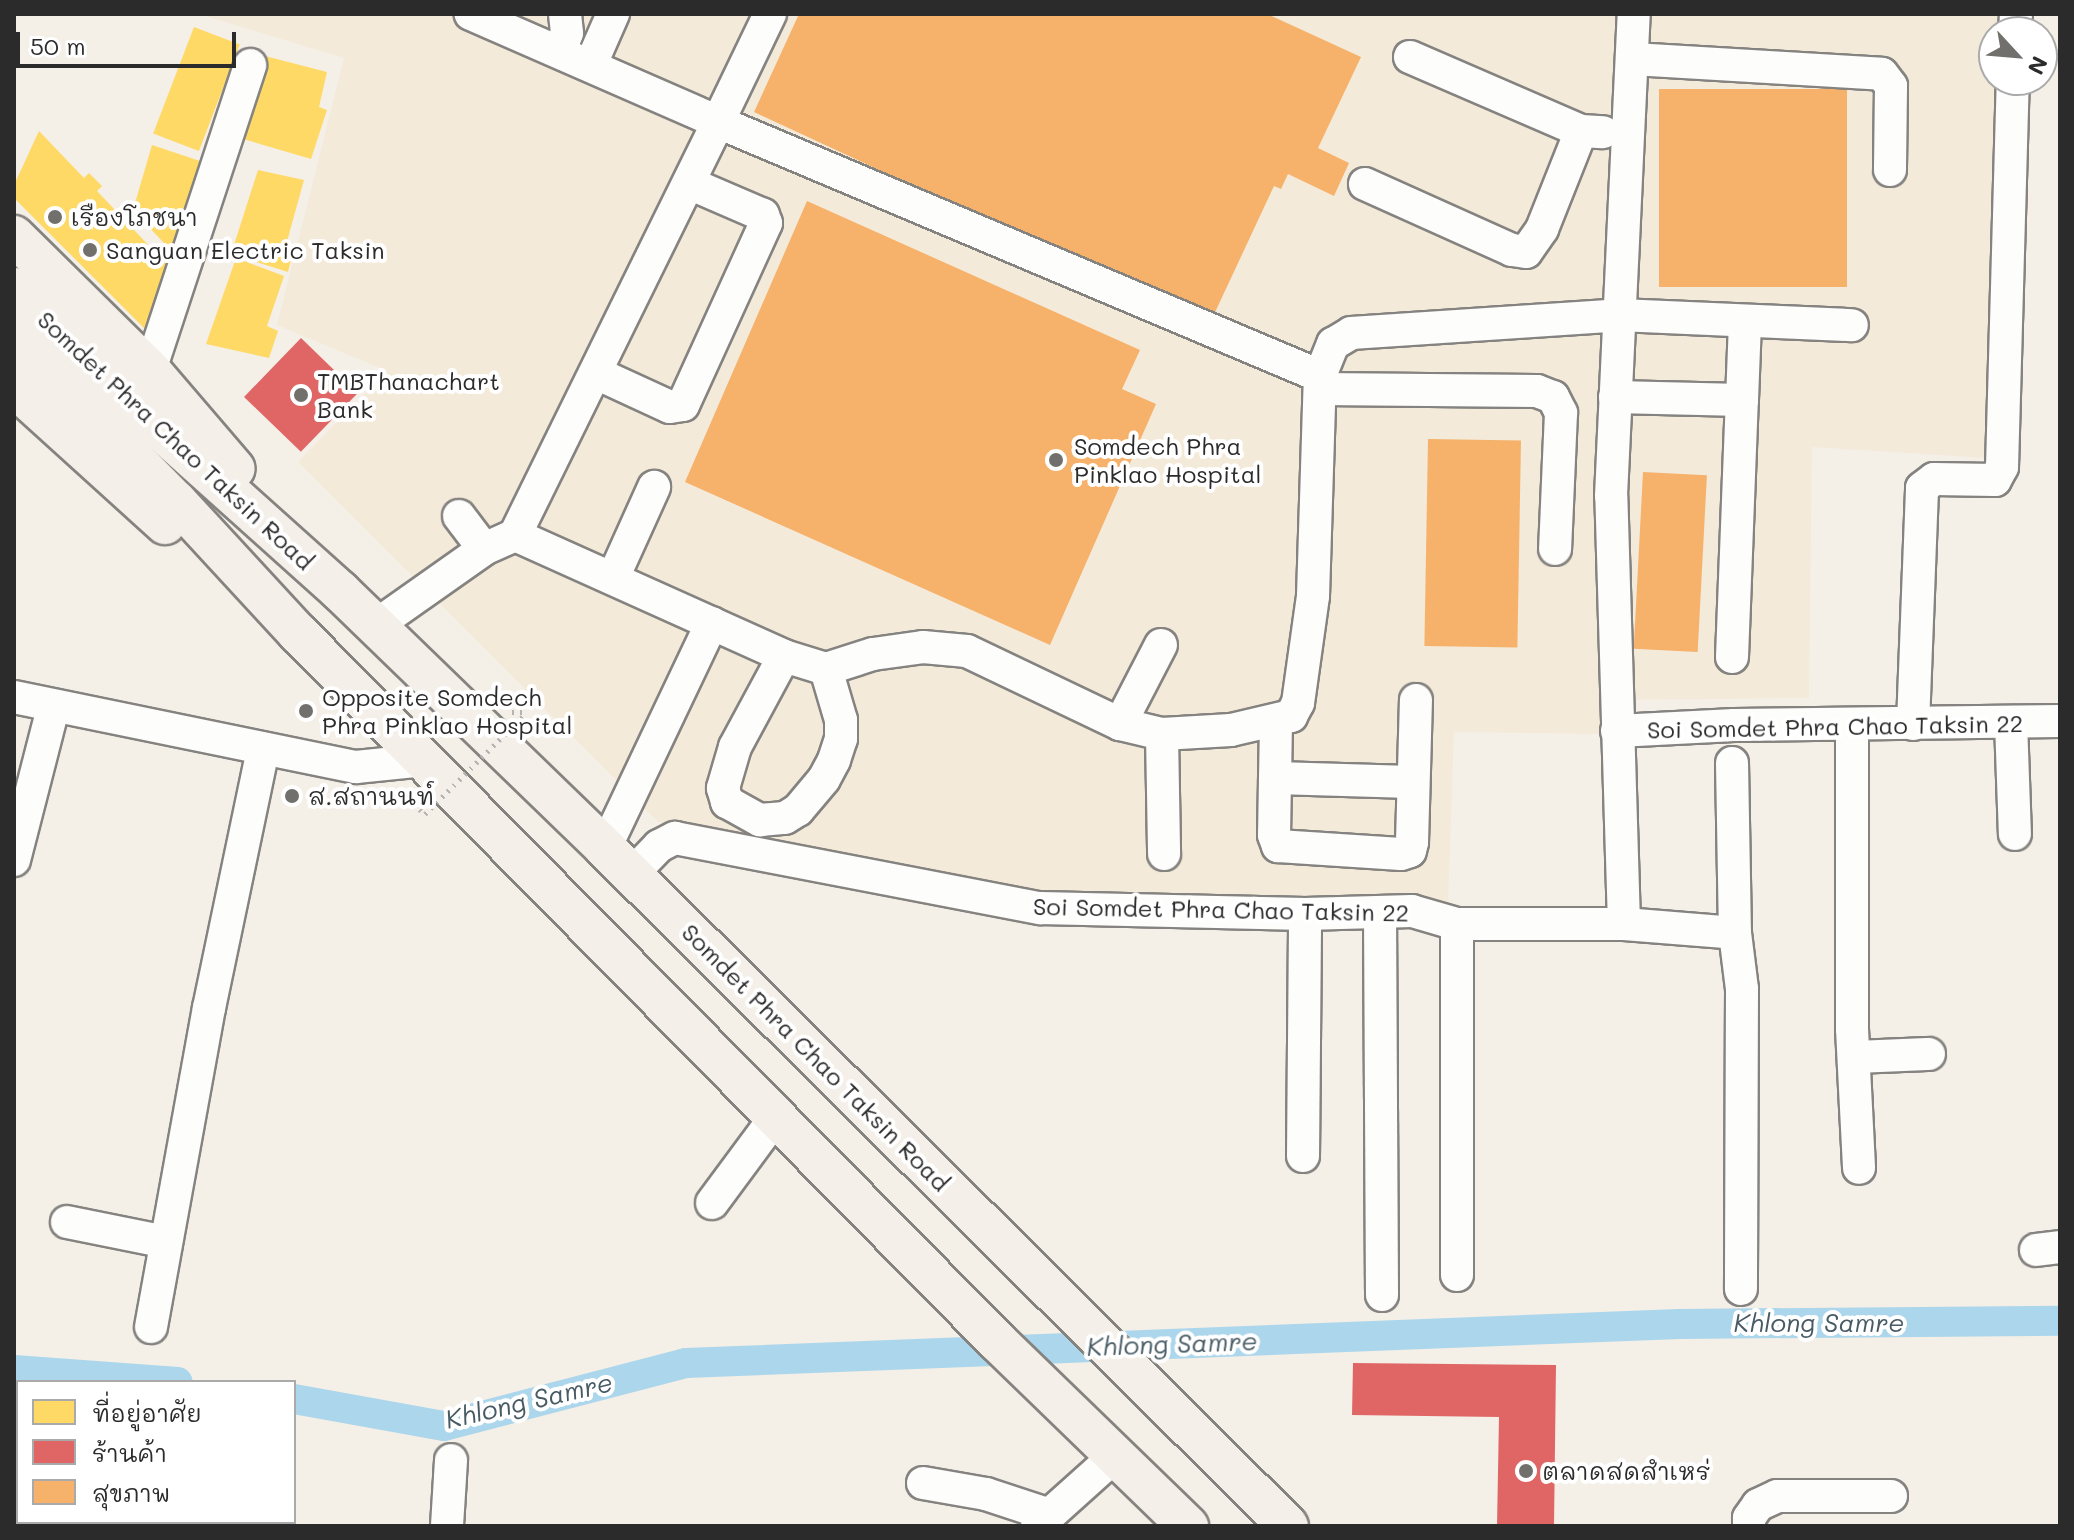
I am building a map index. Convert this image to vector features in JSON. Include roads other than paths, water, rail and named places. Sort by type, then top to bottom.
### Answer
[{"type":"main road","name":"Somdet Phra Chao Taksin Road","points":[[14,236],[150,370],[340,591]]},
{"type":"main road","name":"Somdet Phra Chao Taksin Road","points":[[14,288],[146,417],[340,591],[619,861],[1288,1526]]},
{"type":"main road","name":"Somdet Phra Chao Taksin Road","points":[[14,337],[176,501],[298,633],[997,1341],[1188,1526]]},
{"type":"main road","name":"Somdet Phra Chao Taksin Road","points":[[14,387],[150,511],[298,633]]},
{"type":"street","points":[[471,14],[1320,383],[1537,391],[1553,397],[1561,413],[1555,549]]},
{"type":"street","points":[[560,51],[567,33],[565,14]]},
{"type":"street","points":[[591,64],[613,14]]},
{"type":"street","points":[[375,626],[484,549],[515,535],[691,184],[770,14]]},
{"type":"street","points":[[1617,731],[1611,496],[1634,14]]},
{"type":"street","points":[[1410,57],[1581,131],[1628,133]]},
{"type":"street","points":[[1633,59],[1882,74],[1891,86],[1890,170]]},
{"type":"street","points":[[150,370],[250,65]]},
{"type":"street","points":[[1913,724],[1922,488],[1934,479],[1995,480],[2002,467],[2013,96]]},
{"type":"street","points":[[1365,184],[1512,250],[1526,252],[1542,229],[1581,131]]},
{"type":"street","points":[[596,373],[670,407],[683,405],[766,223],[763,215],[691,184]]},
{"type":"street","points":[[515,535],[784,656],[826,669],[873,654],[923,647],[967,651],[1120,724],[1162,734],[1231,730],[1276,722],[1291,716],[1304,681],[1313,596],[1320,383],[1333,344],[1351,333],[1619,315],[1852,325]]},
{"type":"street","points":[[1732,657],[1745,321]]},
{"type":"street","points":[[1615,397],[1742,400]]},
{"type":"street","points":[[613,578],[654,487]]},
{"type":"street","points":[[459,516],[484,549]]},
{"type":"street","points":[[619,861],[712,623]]},
{"type":"street","points":[[1120,724],[1161,645]]},
{"type":"street","points":[[784,656],[735,747],[723,788],[727,802],[760,820],[785,818],[798,810],[824,779],[834,760],[841,739],[841,720],[826,669]]},
{"type":"street","points":[[14,697],[53,708],[356,767],[425,760]]},
{"type":"street","points":[[1276,722],[1274,835],[1278,846],[1401,854],[1410,851],[1412,842],[1416,700]]},
{"type":"street","points":[[14,860],[53,708]]},
{"type":"street","name":"Soi Somdet Phra Chao Taksin 22","points":[[619,861],[675,838],[1040,908],[1305,914],[1412,911],[1457,924],[1624,924],[1617,731],[1734,725],[1852,726],[2060,721]]},
{"type":"street","points":[[2011,722],[2015,834]]},
{"type":"street","points":[[1852,726],[1854,1057],[1859,1168]]},
{"type":"street","points":[[1162,734],[1164,854]]},
{"type":"street","points":[[151,1327],[209,1008],[263,749]]},
{"type":"street","points":[[1732,763],[1735,933],[1742,989],[1741,1289]]},
{"type":"street","points":[[1275,778],[1412,782]]},
{"type":"street","points":[[1380,912],[1382,1295]]},
{"type":"street","points":[[1303,1156],[1305,914]]},
{"type":"street","points":[[1457,924],[1457,1275]]},
{"type":"street","points":[[1624,924],[1735,933]]},
{"type":"street","points":[[1854,1057],[1929,1054]]},
{"type":"street","points":[[712,1203],[777,1115]]},
{"type":"street","points":[[67,1222],[166,1242]]},
{"type":"street","points":[[923,1483],[986,1494],[1042,1520],[1115,1456]]},
{"type":"street","points":[[447,1526],[451,1460]]},
{"type":"street","points":[[1749,1526],[1749,1518],[1758,1505],[1777,1496],[1891,1496]]},
{"type":"waterway","name":"Khlong Samre","points":[[296,1399],[444,1426],[686,1363],[1679,1324],[2060,1321]]},
{"type":"waterway","name":"Khlong Samre","points":[[14,1370],[151,1380]]},
{"type":"place","name":"เรืองโภชนา","points":[[55,217]]},
{"type":"place","name":"Sanguan Electric Taksin","points":[[90,250]]},
{"type":"place","name":"TMBThanachart Bank","points":[[301,395]]},
{"type":"place","name":"Somdech Phra Pinklao Hospital","points":[[1056,460]]},
{"type":"place","name":"Opposite Somdech Phra Pinklao Hospital","points":[[306,711]]},
{"type":"place","name":"ส.สถานนท์","points":[[292,796]]},
{"type":"place","name":"ตลาดสดสำเหร่","points":[[1526,1471]]}]
